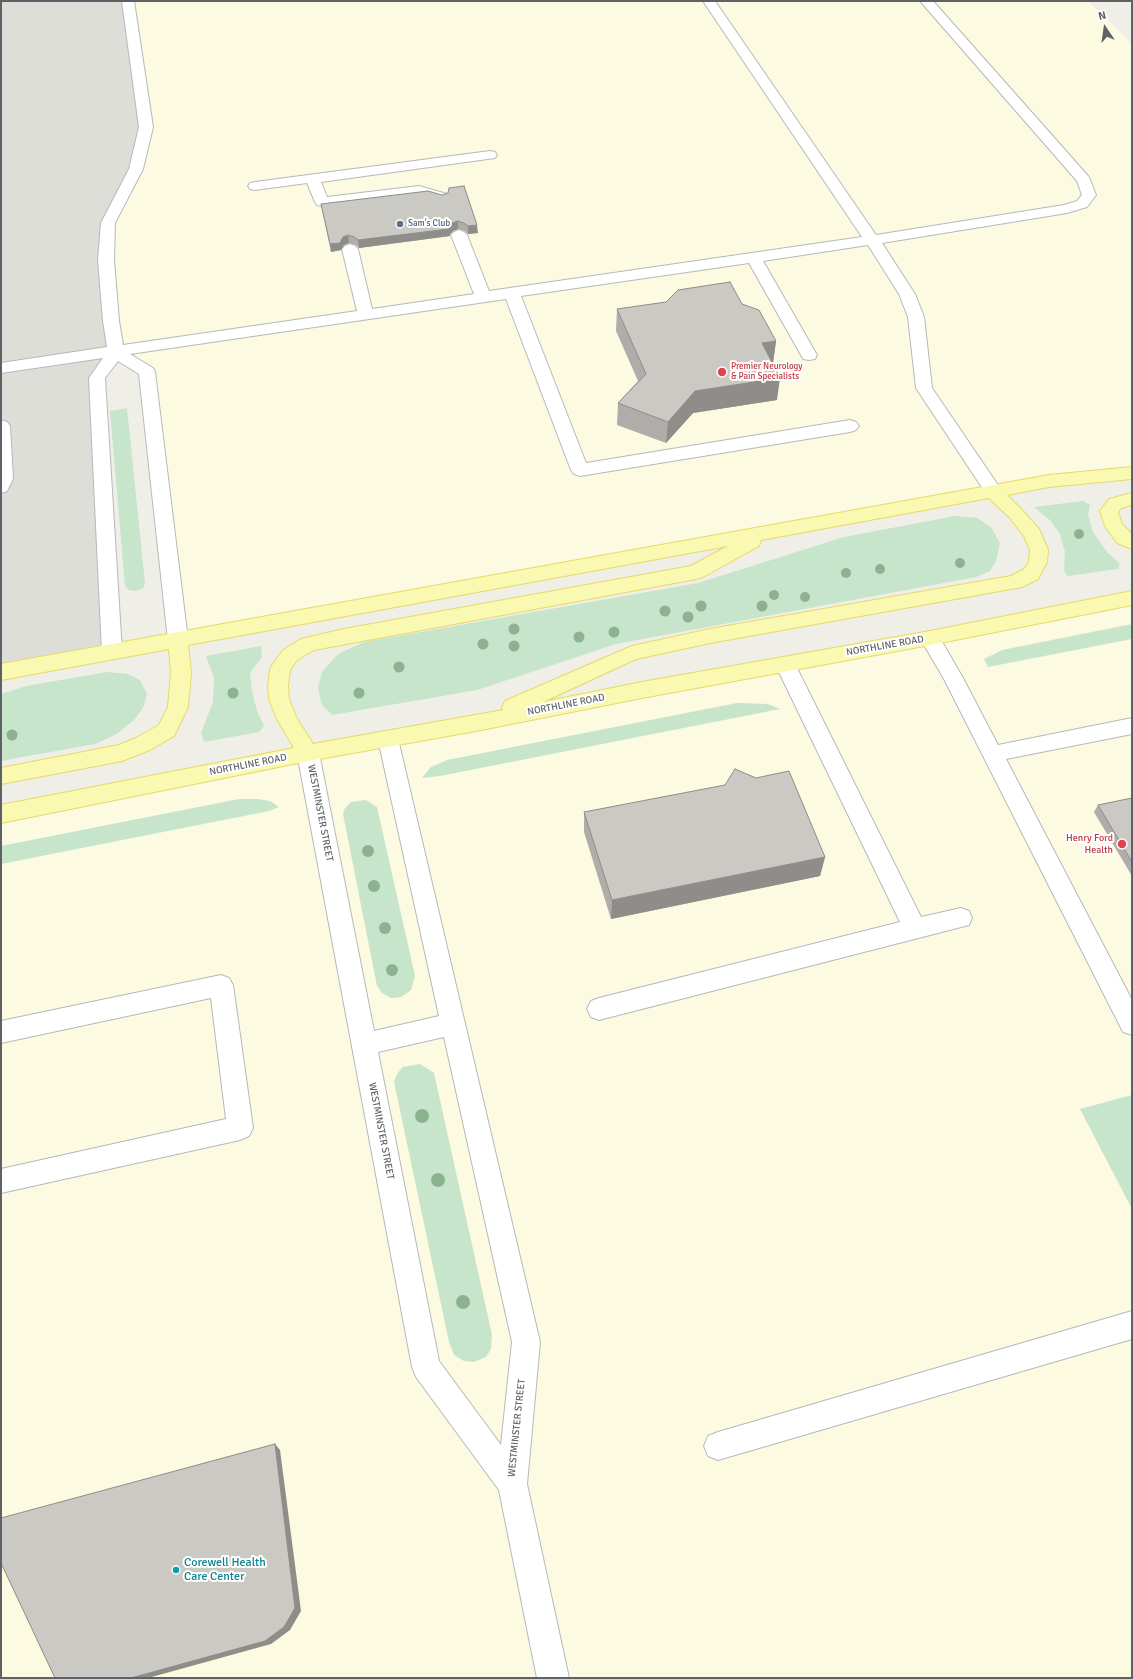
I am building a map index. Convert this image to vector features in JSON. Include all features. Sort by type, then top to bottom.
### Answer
[{"type":"main road","points":[[1,672],[1049,481],[1132,473]]},
{"type":"main road","points":[[476,723],[632,653],[710,636],[1015,582],[1031,574],[1038,562],[1039,550],[1032,534],[1016,514],[993,491]]},
{"type":"main road","points":[[1132,499],[1115,503],[1109,511],[1114,526],[1124,538],[1132,543]]},
{"type":"main road","points":[[308,753],[287,719],[279,700],[278,686],[280,669],[290,655],[308,644],[344,636],[696,572],[767,532]]},
{"type":"main road","name":"NORTHLINE ROAD","points":[[1,814],[308,753],[476,723],[642,690],[930,638],[1132,598]]},
{"type":"main road","points":[[1,776],[122,753],[143,744],[167,730],[178,707],[181,673],[178,640]]},
{"type":"street","points":[[112,652],[97,378],[116,352],[111,321],[106,260],[108,223],[136,169],[146,127],[128,1]]},
{"type":"street","points":[[709,1],[872,240],[907,294],[916,317],[924,388],[993,491]]},
{"type":"street","points":[[1,368],[754,258],[1067,209],[1082,204],[1089,195],[1084,180],[926,1]]},
{"type":"street","points":[[255,186],[490,155]]},
{"type":"street","points":[[313,179],[322,202],[337,205],[419,190],[442,197]]},
{"type":"street","points":[[459,235],[484,298]]},
{"type":"street","points":[[350,249],[366,315]]},
{"type":"street","points":[[754,258],[810,355]]},
{"type":"street","points":[[512,293],[580,470],[850,426]]},
{"type":"street","points":[[116,352],[147,372],[178,640]]},
{"type":"street","points":[[1,426],[4,479],[1,487]]},
{"type":"street","points":[[930,638],[1132,1024]]},
{"type":"street","points":[[785,664],[915,928]]},
{"type":"street","points":[[992,754],[1132,726]]},
{"type":"street","name":"WESTMINSTER STREET","points":[[388,739],[526,1342],[512,1484],[553,1678]]},
{"type":"street","name":"WESTMINSTER STREET","points":[[308,753],[426,1367],[512,1484]]},
{"type":"street","points":[[599,1008],[960,918]]},
{"type":"street","points":[[1,1032],[220,985],[240,1128],[1,1181]]},
{"type":"street","points":[[365,1044],[454,1024]]},
{"type":"street","points":[[718,1446],[1132,1325]]},
{"type":"shaded area","points":[[1,1],[128,1],[146,127],[108,223],[116,352],[97,378],[112,652],[1,672]]},
{"type":"shaded area","points":[[128,1],[1088,1],[1132,44],[1132,473],[1049,481],[178,640],[147,372],[116,352],[108,223]]},
{"type":"shaded area","points":[[1132,598],[1132,1678],[1,1678],[1,814]]},
{"type":"green space","points":[[127,408],[145,583],[143,588],[136,591],[129,590],[125,586],[110,411]]},
{"type":"green space","points":[[1083,501],[1090,505],[1088,515],[1093,532],[1107,552],[1120,564],[1118,569],[1067,576],[1064,570],[1065,552],[1060,534],[1051,521],[1034,507]]},
{"type":"green space","points":[[955,516],[977,518],[991,527],[1000,543],[996,561],[990,571],[976,577],[616,644],[477,690],[332,715],[322,705],[318,688],[322,672],[338,654],[364,642],[698,583],[844,537]]},
{"type":"green space","points":[[1132,624],[1132,639],[988,667],[984,659],[1002,650]]},
{"type":"green space","points":[[261,646],[262,657],[250,673],[252,691],[257,711],[264,726],[259,732],[204,742],[201,733],[213,702],[214,678],[206,656]]},
{"type":"green space","points":[[107,672],[128,674],[140,680],[147,694],[143,708],[134,720],[117,734],[95,744],[1,761],[1,694],[26,686]]},
{"type":"green space","points":[[737,703],[768,704],[780,709],[440,776],[422,778],[431,767],[447,760]]},
{"type":"green space","points":[[239,799],[270,801],[279,807],[269,811],[1,864],[1,846]]},
{"type":"green space","points":[[366,800],[377,807],[415,976],[411,990],[401,997],[391,998],[382,993],[377,986],[343,814],[345,808],[351,802]]},
{"type":"green space","points":[[420,1064],[434,1073],[492,1335],[491,1349],[486,1357],[474,1362],[464,1361],[454,1355],[449,1342],[394,1082],[397,1074],[403,1067]]},
{"type":"green space","points":[[1132,1095],[1132,1209],[1080,1109]]},
{"type":"building","points":[[464,186],[477,225],[468,226],[458,221],[452,223],[449,226],[449,229],[358,240],[348,235],[343,237],[340,243],[330,244],[321,204],[428,191],[442,195],[448,193],[449,188]]},
{"type":"building","points":[[730,282],[742,304],[759,310],[776,341],[762,343],[780,378],[695,391],[668,422],[618,403],[646,374],[617,309],[666,302],[678,290]]},
{"type":"building","points":[[735,769],[756,778],[789,771],[825,857],[612,900],[584,812],[725,785]]},
{"type":"building","name":"Henry Ford Health","points":[[1132,798],[1132,862],[1098,805]]},
{"type":"building","name":"Corewell Health Care Center","points":[[275,1444],[295,1608],[284,1627],[265,1641],[131,1678],[55,1678],[1,1563],[1,1518]]},
{"type":"place","name":"Sam's Club","points":[[400,224]]},
{"type":"place","name":"Premier Neurology & Pain Specialists","points":[[722,372]]},
{"type":"place","name":"Henry Ford Health","points":[[1122,844]]},
{"type":"place","name":"Corewell Health Care Center","points":[[176,1570]]}]
